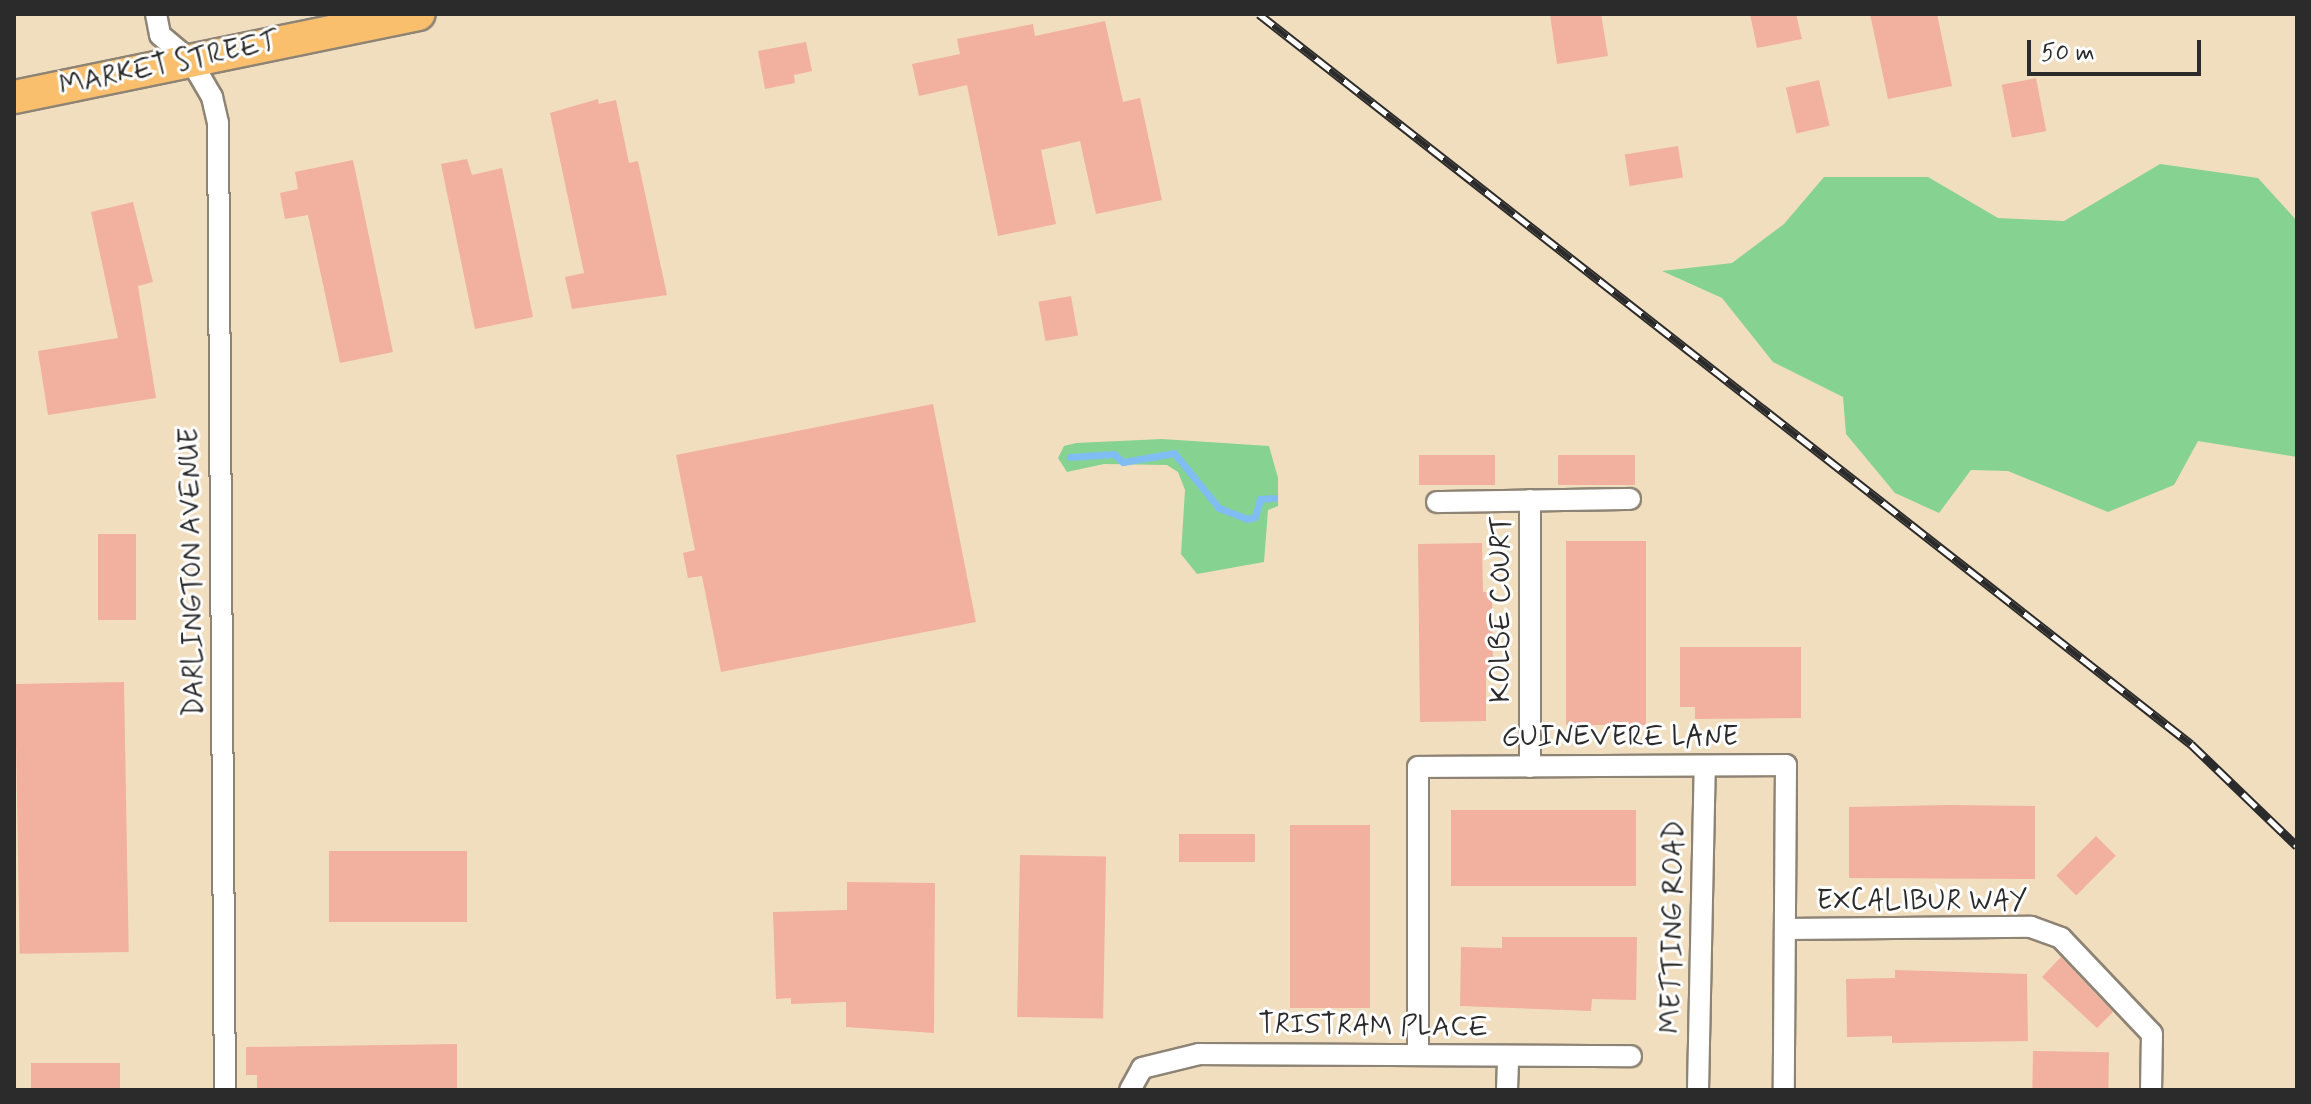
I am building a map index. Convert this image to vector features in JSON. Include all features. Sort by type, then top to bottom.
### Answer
[{"type":"main road","name":"MARKET STREET","points":[[14,97],[403,16]]},
{"type":"street","name":"DARLINGTON AVENUE","points":[[156,14],[160,35],[191,61],[212,97],[218,123],[225,1090]]},
{"type":"street","points":[[1437,502],[1630,499]]},
{"type":"street","name":"KOLBE COURT","points":[[1530,500],[1530,767]]},
{"type":"street","name":"GUINEVERE LANE","points":[[1418,1053],[1418,767],[1786,765],[1784,1090]]},
{"type":"street","name":"METTING ROAD","points":[[1698,1090],[1705,766]]},
{"type":"street","name":"EXCALIBUR WAY","points":[[1785,929],[2031,927],[2061,938],[2152,1034],[2151,1090]]},
{"type":"street","name":"TRISTRAM PLACE","points":[[1130,1090],[1142,1068],[1199,1054],[1631,1056]]},
{"type":"street","points":[[1507,1090],[1508,1056]]},
{"type":"green space","points":[[2160,164],[2258,178],[2297,221],[2297,457],[2198,441],[2174,485],[2108,512],[2008,471],[1971,470],[1939,513],[1895,493],[1846,434],[1843,397],[1773,362],[1722,298],[1662,271],[1732,263],[1784,224],[1824,177],[1928,177],[1998,218],[2064,221]]},
{"type":"green space","points":[[1162,439],[1269,446],[1278,478],[1278,506],[1268,510],[1264,562],[1197,574],[1181,554],[1185,490],[1178,472],[1167,465],[1104,464],[1067,472],[1058,458],[1064,446],[1076,443]]},
{"type":"building","points":[[1550,14],[1601,14],[1608,56],[1557,64]]},
{"type":"building","points":[[1750,14],[1796,14],[1802,39],[1757,48]]},
{"type":"building","points":[[1870,14],[1937,14],[1952,86],[1888,99]]},
{"type":"building","points":[[1105,21],[1123,102],[1140,98],[1162,200],[1096,214],[1080,141],[1041,150],[1056,224],[998,236],[967,85],[919,96],[912,64],[960,54],[957,39],[1033,24],[1035,36]]},
{"type":"building","points":[[806,42],[812,71],[794,75],[795,83],[765,89],[758,51]]},
{"type":"building","points":[[2036,78],[2046,131],[2012,138],[2002,85]]},
{"type":"building","points":[[1819,80],[1830,126],[1796,133],[1786,88]]},
{"type":"building","points":[[598,99],[599,104],[616,100],[629,163],[638,161],[667,295],[572,309],[565,277],[584,273],[550,113]]},
{"type":"building","points":[[1678,146],[1683,178],[1630,186],[1625,154]]},
{"type":"building","points":[[467,159],[472,175],[502,168],[533,317],[475,329],[441,164]]},
{"type":"building","points":[[353,160],[393,352],[340,363],[308,215],[285,219],[280,193],[298,189],[295,172]]},
{"type":"building","points":[[133,202],[153,282],[138,286],[156,398],[48,415],[38,351],[118,338],[91,212]]},
{"type":"building","points":[[1071,296],[1078,335],[1045,341],[1039,302]]},
{"type":"building","points":[[933,404],[976,622],[721,672],[702,576],[688,578],[683,553],[695,550],[676,455]]},
{"type":"building","points":[[1419,455],[1495,455],[1495,485],[1419,485]]},
{"type":"building","points":[[1558,455],[1635,455],[1635,485],[1558,485]]},
{"type":"building","points":[[98,534],[136,534],[136,620],[98,620]]},
{"type":"building","points":[[1566,541],[1646,541],[1646,725],[1566,725]]},
{"type":"building","points":[[1482,543],[1483,592],[1492,592],[1493,673],[1486,673],[1486,721],[1420,722],[1418,544]]},
{"type":"building","points":[[1680,647],[1801,647],[1801,718],[1695,719],[1695,707],[1680,707]]},
{"type":"building","points":[[124,682],[129,952],[20,954],[15,684]]},
{"type":"building","points":[[2035,806],[2035,879],[1849,878],[1849,807]]},
{"type":"building","points":[[1451,810],[1636,810],[1636,886],[1451,886]]},
{"type":"building","points":[[1290,825],[1370,825],[1370,1008],[1290,1008]]},
{"type":"building","points":[[1179,834],[1255,834],[1255,862],[1179,862]]},
{"type":"building","points":[[2096,836],[2116,856],[2076,895],[2056,876]]},
{"type":"building","points":[[329,851],[467,851],[467,922],[329,922]]},
{"type":"building","points":[[1020,855],[1106,857],[1103,1018],[1017,1017]]},
{"type":"building","points":[[847,882],[935,883],[934,1033],[846,1027],[846,1002],[791,1004],[791,998],[776,999],[773,912],[847,910]]},
{"type":"building","points":[[1502,937],[1637,937],[1636,1000],[1592,999],[1591,1011],[1460,1006],[1461,947],[1502,948]]},
{"type":"building","points":[[2061,957],[2113,1012],[2097,1028],[2042,977]]},
{"type":"building","points":[[1895,970],[2027,974],[2028,1041],[1892,1043],[1892,1036],[1847,1037],[1846,979],[1895,978]]},
{"type":"building","points":[[457,1044],[457,1090],[257,1090],[257,1075],[246,1075],[246,1047]]},
{"type":"building","points":[[2033,1051],[2109,1052],[2108,1090],[2032,1090]]},
{"type":"building","points":[[31,1063],[120,1063],[120,1090],[31,1090]]},
{"type":"waterway","points":[[1070,457],[1114,454],[1123,462],[1174,453],[1219,508],[1247,519],[1255,517],[1260,499],[1274,498]]},
{"type":"railway","points":[[1259,14],[2191,744],[2297,846]]}]
